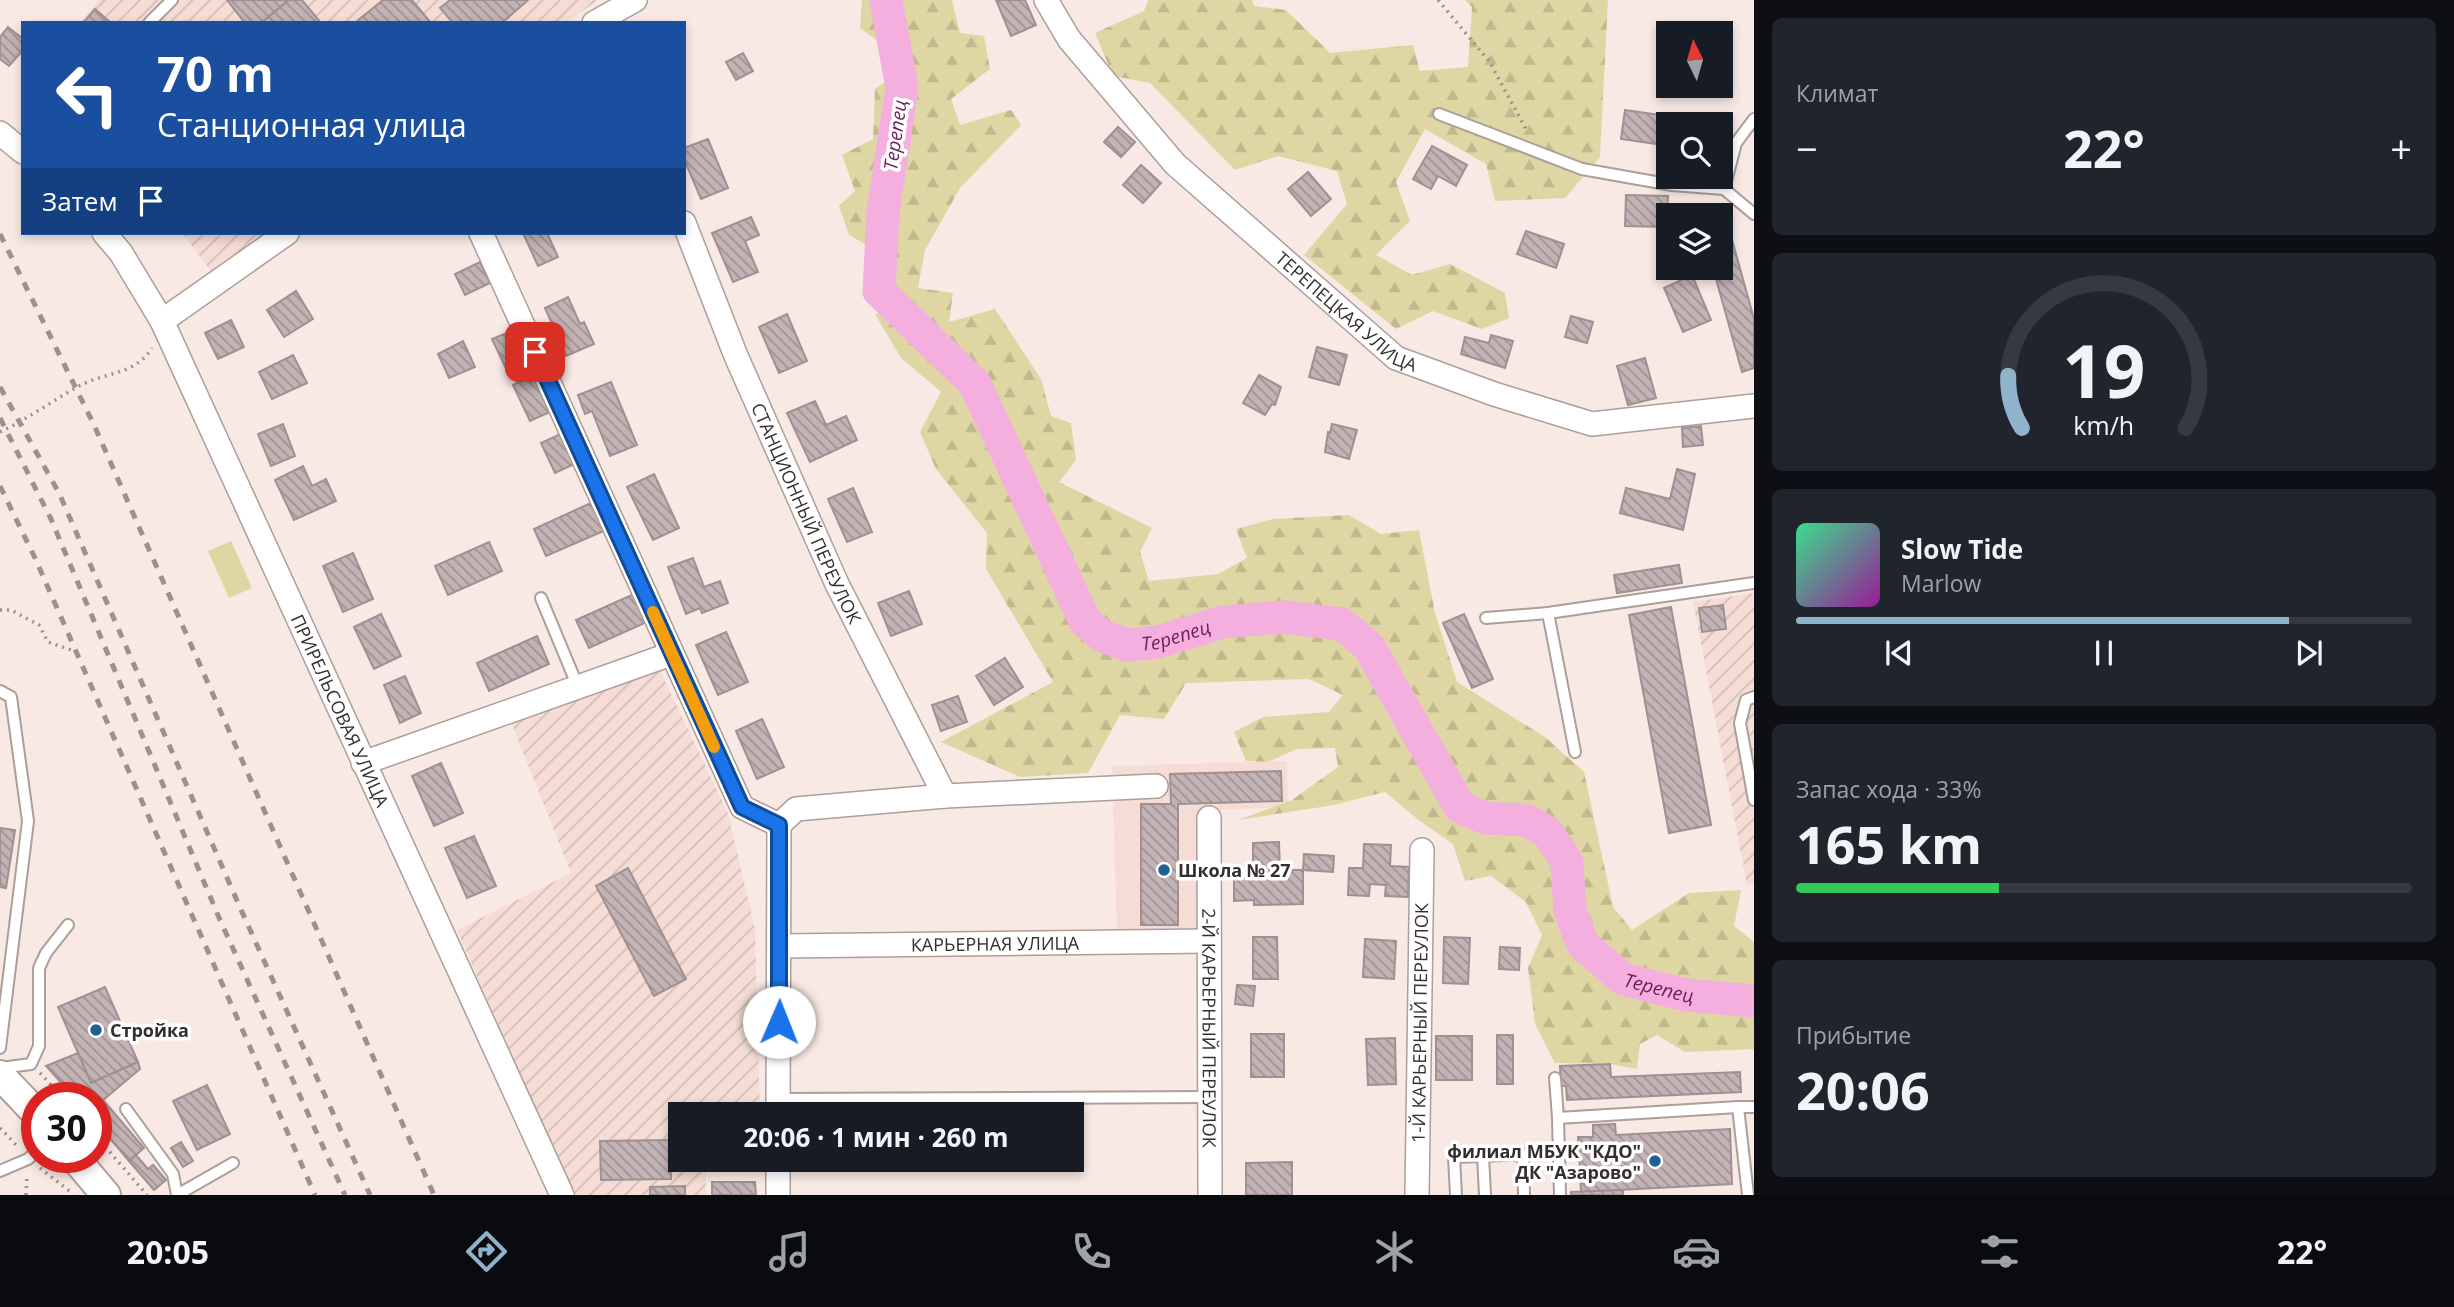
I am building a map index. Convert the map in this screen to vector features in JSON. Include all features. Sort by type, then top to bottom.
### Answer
[{"type":"street","points":[[601,20],[635,0]]},
{"type":"street","name":"ТЕРЕПЕЦКАЯ УЛИЦА","points":[[1046,0],[1069,39],[1175,164],[1396,358],[1494,394],[1592,424],[1754,406]]},
{"type":"street","points":[[0,133],[21,150]]},
{"type":"street","name":"СТАНЦИОННЫЙ ПЕРЕУЛОК","points":[[686,228],[736,356],[837,584],[945,796]]},
{"type":"street","name":"ПРИРЕЛЬСОВАЯ УЛИЦА","points":[[106,235],[121,253],[162,321],[562,1195]]},
{"type":"street","points":[[162,321],[285,235]]},
{"type":"street","points":[[482,235],[742,807],[779,825]]},
{"type":"street","points":[[363,763],[671,654]]},
{"type":"street","points":[[778,1102],[779,825],[796,809],[945,796],[1156,786]]},
{"type":"street","name":"2-Й КАРЬЕРНЫЙ ПЕРЕУЛОК","points":[[1209,818],[1210,1195]]},
{"type":"street","name":"1-Й КАРЬЕРНЫЙ ПЕРЕУЛОК","points":[[1417,1195],[1422,850]]},
{"type":"street","name":"КАРЬЕРНАЯ УЛИЦА","points":[[780,946],[1209,941]]},
{"type":"street","points":[[0,1075],[21,1097]]},
{"type":"street","points":[[778,1172],[778,1195]]},
{"type":"street","points":[[87,1173],[106,1195]]},
{"type":"lane","points":[[151,21],[172,0]]},
{"type":"lane","points":[[1438,114],[1582,169],[1656,182]]},
{"type":"lane","points":[[1733,154],[1736,143],[1754,119]]},
{"type":"lane","points":[[1724,189],[1754,214]]},
{"type":"lane","points":[[1486,618],[1548,613],[1754,583]]},
{"type":"lane","points":[[541,598],[578,687]]},
{"type":"lane","points":[[1548,613],[1575,752]]},
{"type":"lane","points":[[0,691],[11,697],[28,821],[0,1048]]},
{"type":"lane","points":[[1754,697],[1746,700],[1740,723],[1754,800]]},
{"type":"lane","points":[[0,1068],[31,1064],[39,1045],[39,968],[68,925]]},
{"type":"lane","points":[[1556,1079],[1560,1195]]},
{"type":"lane","points":[[994,1102],[1209,1097]]},
{"type":"lane","points":[[1738,1107],[1748,1195]]},
{"type":"lane","points":[[1558,1118],[1754,1107]]},
{"type":"lane","points":[[127,1109],[173,1174],[177,1195],[233,1163]]},
{"type":"lane","points":[[1456,1195],[1454,1157],[1523,1154],[1524,1195]]},
{"type":"lane","points":[[1483,1156],[1485,1195]]},
{"type":"lane","points":[[0,1171],[21,1161]]},
{"type":"path","points":[[1438,0],[1489,61],[1538,152]]},
{"type":"path","points":[[0,432],[32,416],[85,383],[127,371],[145,359],[162,321]]},
{"type":"path","points":[[0,610],[11,610],[39,625],[48,642],[76,652]]},
{"type":"path","points":[[112,1155],[147,1195]]},
{"type":"shaded area","points":[[99,0],[598,0],[569,21],[81,21]]},
{"type":"shaded area","points":[[184,235],[270,235],[214,275]]},
{"type":"shaded area","points":[[1754,593],[1754,885],[1747,885],[1693,602]]},
{"type":"shaded area","points":[[659,668],[728,814],[755,929],[760,1102],[668,1102],[668,1172],[705,1172],[706,1195],[573,1195],[457,930],[571,873],[511,722]]},
{"type":"shaded area","name":"Школа № 27","points":[[1287,761],[1288,807],[1212,810],[1215,930],[1117,933],[1112,766]]},
{"type":"green space","points":[[862,0],[952,0],[960,33],[984,36],[990,69],[951,99],[960,125],[1011,110],[1021,125],[960,188],[925,250],[918,288],[953,293],[949,322],[995,309],[1041,379],[1051,416],[1071,423],[1076,460],[1059,482],[1152,528],[1140,552],[1149,581],[1218,574],[1247,558],[1236,529],[1273,519],[1349,515],[1381,534],[1419,530],[1435,613],[1457,682],[1545,737],[1584,772],[1613,907],[1632,930],[1689,893],[1741,890],[1734,926],[1754,942],[1754,1049],[1685,1052],[1657,1035],[1640,1044],[1637,1069],[1610,1064],[1555,1063],[1535,1024],[1528,968],[1542,935],[1526,902],[1491,876],[1465,881],[1453,844],[1385,792],[1334,805],[1238,820],[1292,800],[1338,767],[1335,748],[1297,749],[1268,762],[1246,761],[1234,732],[1263,717],[1329,712],[1343,695],[1309,679],[1186,683],[1164,719],[1120,715],[1088,773],[1020,777],[941,742],[1053,682],[986,569],[987,533],[936,469],[920,432],[941,392],[901,358],[875,314],[911,311],[893,286],[893,260],[849,235],[839,206],[855,191],[842,155],[873,139],[875,89],[886,81],[879,42],[860,28]]},
{"type":"green space","points":[[1148,0],[1252,0],[1254,6],[1286,10],[1330,53],[1413,45],[1420,71],[1468,67],[1472,7],[1465,0],[1608,0],[1600,157],[1565,198],[1495,201],[1486,164],[1425,129],[1396,182],[1410,221],[1376,255],[1412,275],[1450,264],[1505,293],[1509,318],[1482,329],[1433,311],[1396,329],[1304,255],[1347,204],[1337,171],[1278,156],[1235,170],[1150,83],[1113,76],[1095,33],[1144,11]]},
{"type":"green space","points":[[231,541],[252,588],[229,598],[208,551]]},
{"type":"building","points":[[227,0],[289,0],[263,21],[243,21]]},
{"type":"building","points":[[289,0],[302,0],[319,21],[263,21]]},
{"type":"building","points":[[383,0],[412,0],[429,21],[357,21]]},
{"type":"building","points":[[450,0],[528,0],[504,21],[451,21],[440,8]]},
{"type":"building","points":[[996,0],[1025,0],[1036,25],[1011,36]]},
{"type":"building","points":[[95,9],[109,21],[85,21]]},
{"type":"building","points":[[8,27],[21,37],[21,52],[9,66],[0,59],[0,37]]},
{"type":"building","points":[[743,53],[753,71],[736,80],[726,62]]},
{"type":"building","points":[[1625,110],[1656,114],[1656,144],[1621,139]]},
{"type":"building","points":[[1118,127],[1135,142],[1121,157],[1104,142]]},
{"type":"building","points":[[708,139],[728,188],[701,199],[686,164],[686,147]]},
{"type":"building","points":[[1432,146],[1467,165],[1456,186],[1438,176],[1431,189],[1413,179]]},
{"type":"building","points":[[1141,165],[1161,183],[1143,203],[1123,185]]},
{"type":"building","points":[[1308,172],[1331,199],[1311,216],[1288,189]]},
{"type":"building","points":[[1626,195],[1668,196],[1668,203],[1656,203],[1656,227],[1625,226]]},
{"type":"building","points":[[751,217],[759,235],[745,241],[758,272],[733,282],[712,233]]},
{"type":"building","points":[[1526,231],[1564,244],[1556,268],[1517,254]]},
{"type":"building","points":[[524,235],[548,235],[558,257],[538,266]]},
{"type":"building","points":[[1733,243],[1754,319],[1754,368],[1742,372],[1716,280],[1733,280]]},
{"type":"building","points":[[480,262],[490,283],[465,295],[455,274]]},
{"type":"building","points":[[1681,280],[1694,280],[1711,320],[1683,332],[1664,288]]},
{"type":"building","points":[[296,291],[313,319],[284,337],[267,310]]},
{"type":"building","points":[[568,297],[580,324],[584,322],[594,344],[566,356],[545,308]]},
{"type":"building","points":[[787,314],[807,361],[779,373],[759,327]]},
{"type":"building","points":[[1571,316],[1593,322],[1587,343],[1565,337]]},
{"type":"building","points":[[231,320],[244,347],[218,359],[205,333]]},
{"type":"building","points":[[516,329],[532,364],[509,375],[492,339]]},
{"type":"building","points":[[1491,335],[1513,341],[1505,368],[1461,354],[1465,337],[1489,343]]},
{"type":"building","points":[[463,341],[475,367],[449,378],[438,354]]},
{"type":"building","points":[[1317,347],[1347,355],[1339,385],[1309,377]]},
{"type":"building","points":[[293,355],[307,383],[272,399],[259,372]]},
{"type":"building","points":[[1645,358],[1656,398],[1628,405],[1617,366]]},
{"type":"building","points":[[535,374],[552,411],[530,421],[513,385]]},
{"type":"building","points":[[1259,375],[1281,387],[1275,405],[1272,404],[1265,415],[1243,403]]},
{"type":"building","points":[[611,382],[637,445],[610,456],[592,411],[585,414],[578,395]]},
{"type":"building","points":[[815,401],[826,425],[846,416],[857,440],[810,462],[787,413]]},
{"type":"building","points":[[283,424],[295,456],[271,466],[258,434]]},
{"type":"building","points":[[1332,424],[1357,430],[1349,459],[1325,452]]},
{"type":"building","points":[[1701,426],[1703,445],[1683,447],[1682,428]]},
{"type":"building","points":[[569,430],[583,460],[555,473],[541,443]]},
{"type":"building","points":[[303,466],[312,486],[326,479],[336,501],[294,520],[275,480]]},
{"type":"building","points":[[1677,469],[1695,474],[1683,530],[1620,513],[1626,488],[1670,499]]},
{"type":"building","points":[[654,474],[679,528],[653,540],[627,487]]},
{"type":"building","points":[[853,488],[872,532],[847,542],[828,499]]},
{"type":"building","points":[[593,502],[606,530],[546,556],[534,529]]},
{"type":"building","points":[[489,542],[502,571],[448,595],[435,566]]},
{"type":"building","points":[[353,553],[373,599],[343,612],[323,566]]},
{"type":"building","points":[[693,558],[704,587],[720,581],[728,603],[702,613],[700,608],[686,614],[668,567]]},
{"type":"building","points":[[1679,565],[1682,583],[1617,593],[1614,575]]},
{"type":"building","points":[[909,591],[922,624],[891,636],[878,603]]},
{"type":"building","points":[[636,593],[649,621],[589,648],[576,620]]},
{"type":"building","points":[[1723,605],[1726,629],[1702,632],[1699,608]]},
{"type":"building","points":[[1671,607],[1711,825],[1669,833],[1629,615]]},
{"type":"building","points":[[381,614],[401,656],[374,669],[354,627]]},
{"type":"building","points":[[1464,614],[1493,679],[1472,688],[1443,623]]},
{"type":"building","points":[[726,632],[748,682],[718,695],[696,645]]},
{"type":"building","points":[[537,636],[549,664],[489,691],[477,663]]},
{"type":"building","points":[[1005,658],[1023,687],[994,705],[976,676]]},
{"type":"building","points":[[405,676],[421,713],[400,723],[384,685]]},
{"type":"building","points":[[958,696],[967,722],[941,731],[932,705]]},
{"type":"building","points":[[762,719],[784,767],[757,779],[736,731]]},
{"type":"building","points":[[441,763],[463,813],[434,826],[412,776]]},
{"type":"building","name":"Школа № 27","points":[[1281,771],[1282,801],[1178,804],[1178,925],[1141,925],[1141,804],[1171,804],[1170,774]]},
{"type":"building","points":[[0,828],[15,830],[6,888],[0,887]]},
{"type":"building","points":[[474,836],[496,886],[467,898],[445,848]]},
{"type":"building","points":[[1279,842],[1280,870],[1303,870],[1303,904],[1254,905],[1254,900],[1234,901],[1234,878],[1253,878],[1253,843]]},
{"type":"building","points":[[1364,844],[1391,845],[1390,866],[1409,867],[1408,897],[1385,896],[1386,885],[1370,884],[1369,896],[1348,895],[1349,868],[1363,868]]},
{"type":"building","points":[[1304,854],[1334,856],[1333,872],[1303,870]]},
{"type":"building","points":[[628,868],[686,979],[654,996],[596,886]]},
{"type":"building","points":[[1253,937],[1277,937],[1278,979],[1253,979]]},
{"type":"building","points":[[1444,937],[1470,938],[1468,984],[1443,983]]},
{"type":"building","points":[[1365,939],[1396,941],[1394,979],[1363,977]]},
{"type":"building","points":[[1500,947],[1520,948],[1519,970],[1499,969]]},
{"type":"building","points":[[1237,985],[1255,986],[1253,1006],[1235,1004]]},
{"type":"building","name":"Стройка","points":[[105,987],[138,1062],[91,1082],[58,1007]]},
{"type":"building","points":[[1251,1034],[1284,1034],[1284,1077],[1251,1077]]},
{"type":"building","points":[[1497,1035],[1513,1035],[1513,1084],[1497,1084]]},
{"type":"building","points":[[1436,1036],[1472,1036],[1472,1080],[1436,1080]]},
{"type":"building","points":[[1395,1038],[1396,1084],[1368,1085],[1366,1039]]},
{"type":"building","points":[[78,1053],[91,1082],[60,1082],[46,1066]]},
{"type":"building","points":[[138,1062],[140,1069],[112,1093],[112,1082],[93,1082]]},
{"type":"building","points":[[1610,1064],[1611,1077],[1740,1072],[1741,1092],[1567,1100],[1566,1086],[1561,1086],[1560,1066]]},
{"type":"building","points":[[207,1085],[230,1134],[197,1150],[173,1101]]},
{"type":"building","points":[[112,1111],[144,1148],[129,1161],[112,1141]]},
{"type":"building","name":"филиал МБУК \"КДО\" ДК \"Азарово\"","points":[[1615,1124],[1616,1135],[1730,1129],[1732,1184],[1581,1192],[1578,1137],[1593,1137],[1593,1125]]},
{"type":"building","points":[[668,1140],[668,1172],[671,1172],[671,1179],[601,1180],[600,1141]]},
{"type":"building","points":[[181,1142],[193,1161],[183,1167],[171,1148]]},
{"type":"building","points":[[136,1155],[148,1169],[153,1165],[166,1180],[154,1190],[129,1161]]},
{"type":"building","points":[[1292,1162],[1292,1195],[1246,1195],[1246,1163]]},
{"type":"building","points":[[712,1182],[755,1182],[756,1195],[712,1195]]},
{"type":"building","points":[[685,1186],[685,1195],[650,1195],[650,1187]]},
{"type":"building","points":[[1623,1190],[1623,1195],[1571,1195],[1571,1192]]},
{"type":"waterway","name":"Терепец","points":[[886,0],[902,88],[883,212],[879,291],[975,384],[1085,621],[1102,636],[1128,645],[1158,642],[1223,622],[1283,617],[1342,624],[1369,647],[1460,807],[1485,818],[1526,820],[1548,833],[1567,862],[1570,911],[1583,945],[1623,979],[1686,995],[1754,1001]]},
{"type":"railway","points":[[0,234],[94,425],[434,1195]]},
{"type":"railway","points":[[0,387],[59,493],[242,912],[370,1195]]},
{"type":"railway","points":[[0,418],[51,519],[220,920],[345,1195]]},
{"type":"railway","points":[[0,486],[35,558],[315,1195]]},
{"type":"slow traffic","points":[[653,612],[714,747]]},
{"type":"place","name":"Школа № 27","points":[[1164,870]]},
{"type":"place","name":"Стройка","points":[[96,1030]]},
{"type":"place","name":"филиал МБУК \"КДО\" ДК \"Азарово\"","points":[[1655,1161]]},
{"type":"route","points":[[535,352],[742,807],[779,825],[779,1022]]}]
